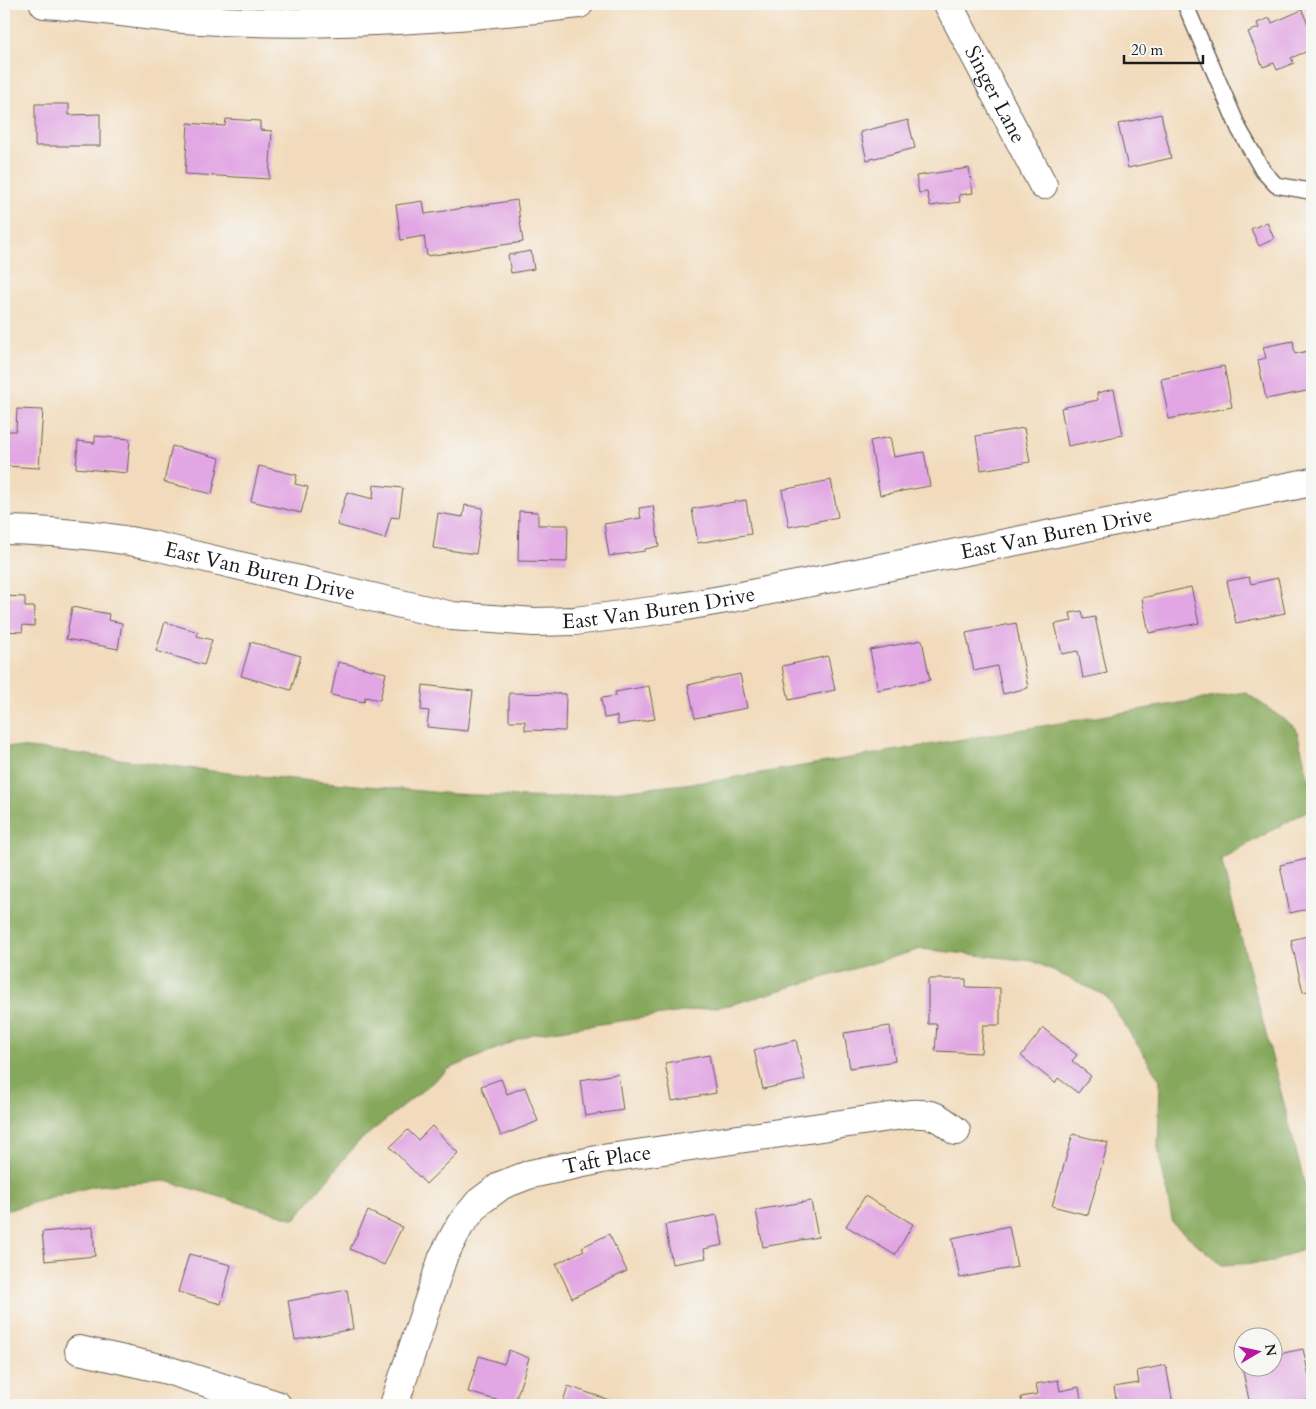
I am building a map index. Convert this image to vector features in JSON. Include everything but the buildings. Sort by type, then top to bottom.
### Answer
[{"type":"street","points":[[44,4],[186,19],[304,22],[426,19],[579,4]]},
{"type":"street","name":"Singer Lane","points":[[948,4],[1043,185]]},
{"type":"street","name":"East Van Buren Drive","points":[[4,530],[112,537],[452,616],[534,622],[575,621],[675,608],[718,600],[1312,482]]},
{"type":"street","name":"Taft Place","points":[[394,1405],[442,1257],[460,1225],[480,1202],[502,1185],[531,1174],[602,1159],[910,1114],[929,1114],[956,1131]]},
{"type":"street","points":[[79,1350],[164,1369],[277,1405]]},
{"type":"lane","points":[[1185,4],[1239,129],[1263,171],[1276,185],[1312,193]]},
{"type":"green space","points":[[1245,692],[1296,728],[1312,791],[1312,808],[1221,859],[1310,1205],[1310,1245],[1273,1262],[1222,1265],[1173,1224],[1158,1148],[1160,1080],[1106,996],[1033,961],[921,949],[730,1005],[532,1034],[449,1069],[357,1143],[295,1219],[166,1181],[94,1186],[4,1211],[4,746],[50,750],[228,773],[453,794],[553,798],[713,781]]}]
